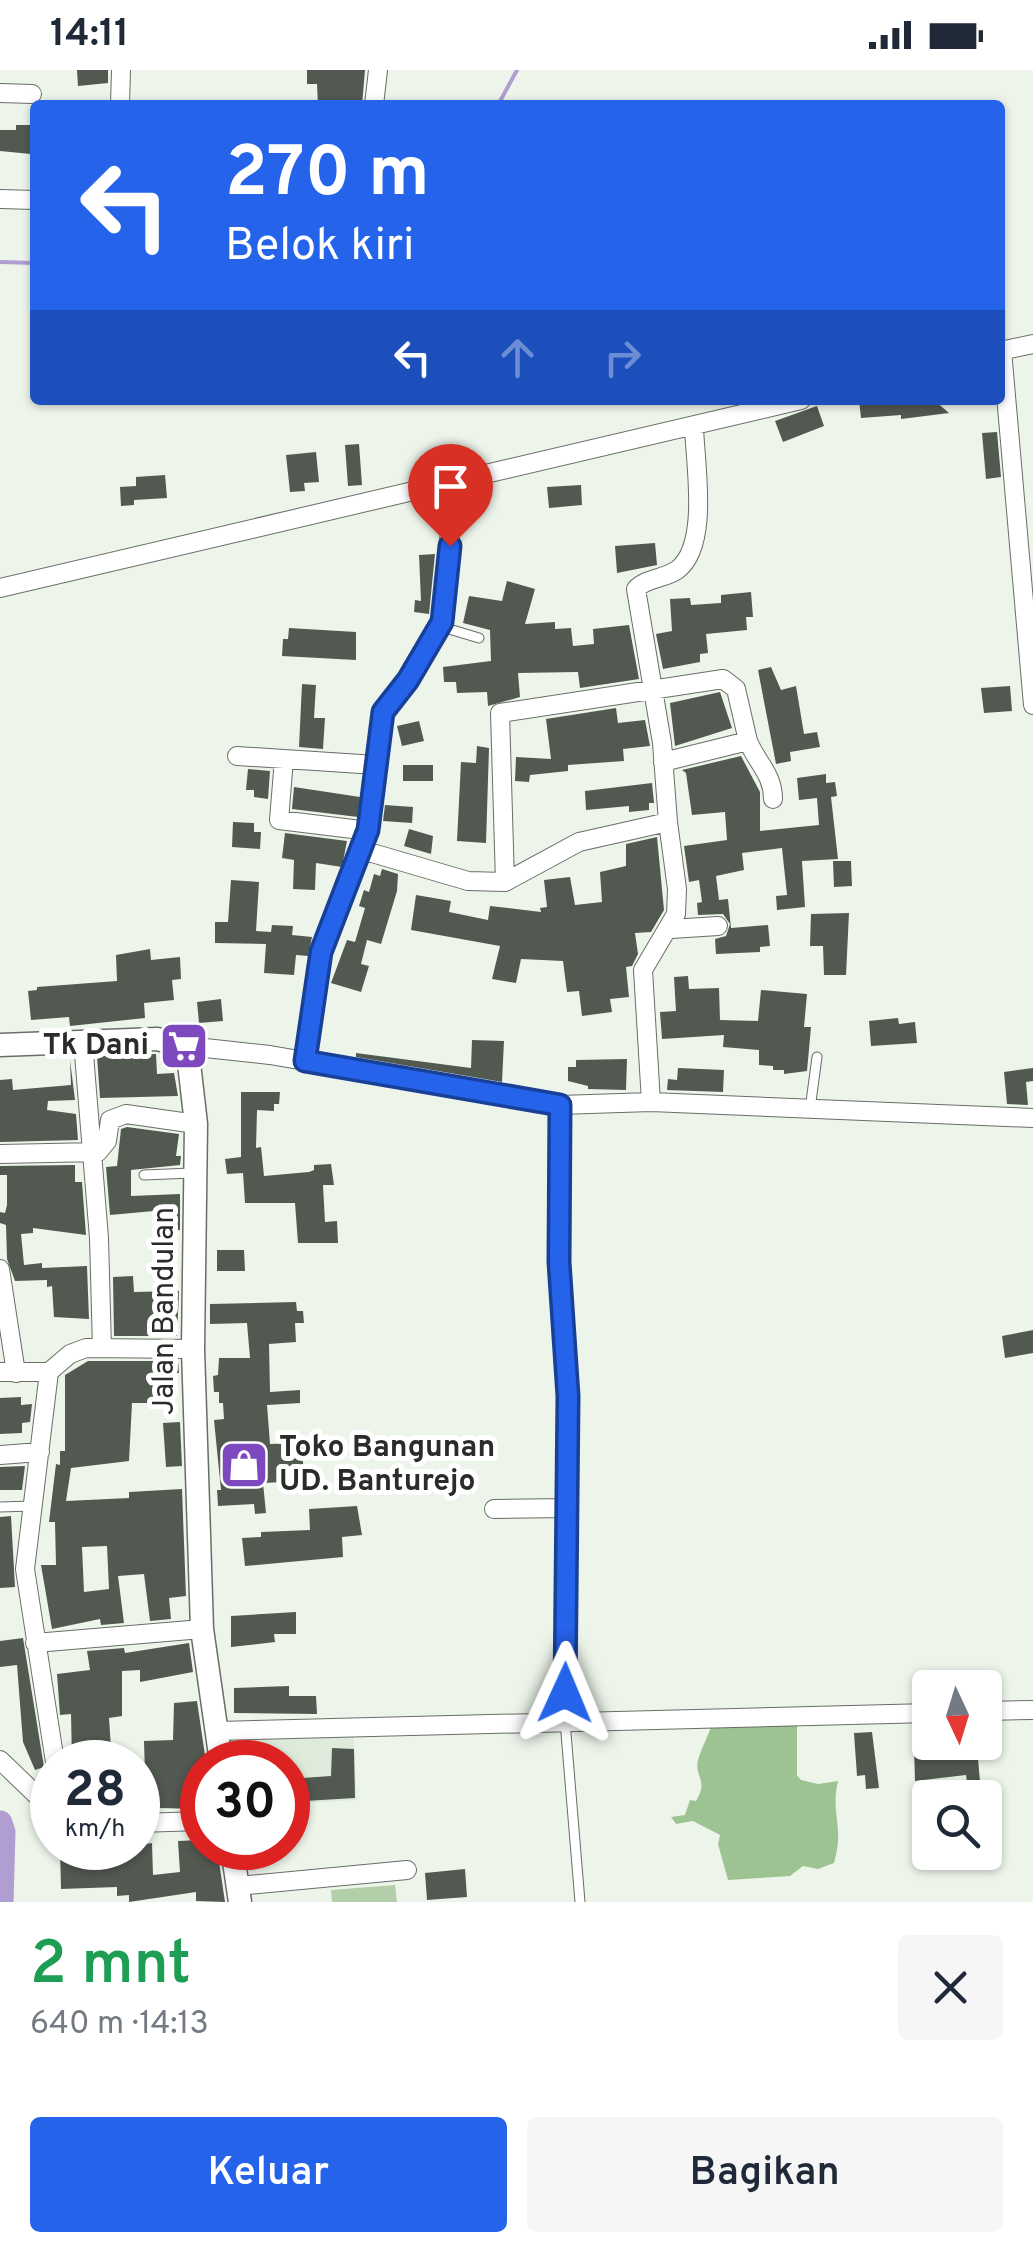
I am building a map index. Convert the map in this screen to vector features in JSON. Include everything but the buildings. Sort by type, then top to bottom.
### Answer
[{"type":"street","points":[[120,70],[120,100]]},
{"type":"street","points":[[375,100],[378,70]]},
{"type":"street","points":[[0,93],[32,94]]},
{"type":"street","points":[[0,199],[30,200]]},
{"type":"street","points":[[1005,350],[1033,344]]},
{"type":"street","points":[[1005,395],[1033,705]]},
{"type":"street","points":[[0,588],[781,405]]},
{"type":"street","points":[[651,1102],[643,970],[671,929],[677,889],[663,762],[636,590],[642,583],[679,569],[692,554],[698,524],[694,426]]},
{"type":"street","points":[[305,1061],[321,952],[368,830],[383,712],[408,680],[439,626],[448,589],[456,481]]},
{"type":"street","points":[[506,882],[500,713],[710,678],[730,683],[736,690],[748,741],[756,758],[770,773],[774,799]]},
{"type":"street","points":[[663,762],[748,741]]},
{"type":"street","points":[[237,756],[376,766]]},
{"type":"street","points":[[284,759],[279,820],[368,830]]},
{"type":"street","points":[[362,850],[468,880],[506,882],[579,842],[668,822]]},
{"type":"street","points":[[671,929],[718,926]]},
{"type":"street","points":[[0,1045],[157,1039],[560,1105],[651,1102],[1033,1118]]},
{"type":"street","points":[[83,1042],[93,1152],[102,1348]]},
{"type":"street","name":"Jalan Bandulan","points":[[187,1046],[196,1124],[193,1349],[202,1629],[218,1740]]},
{"type":"street","points":[[560,1105],[559,1262],[568,1396],[565,1721]]},
{"type":"street","points":[[0,1154],[93,1152],[103,1147],[115,1116],[126,1114],[196,1124]]},
{"type":"street","points":[[0,1270],[8,1373],[49,1372],[70,1354],[102,1348],[193,1349]]},
{"type":"street","points":[[49,1372],[25,1570],[51,1740]]},
{"type":"street","points":[[0,1455],[40,1452]]},
{"type":"street","points":[[494,1510],[566,1508]]},
{"type":"street","points":[[34,1643],[202,1629]]},
{"type":"street","points":[[1002,1711],[1033,1710]]},
{"type":"street","points":[[217,1731],[912,1713]]},
{"type":"street","points":[[0,1760],[30,1789]]},
{"type":"street","points":[[239,1894],[407,1870]]},
{"type":"lane","points":[[439,626],[479,638]]},
{"type":"lane","points":[[810,1109],[817,1056]]},
{"type":"lane","points":[[144,1175],[195,1173]]},
{"type":"lane","points":[[0,1508],[32,1506]]},
{"type":"lane","points":[[565,1721],[580,1902]]},
{"type":"shaded area","points":[[353,1727],[357,1800],[310,1803],[310,1740],[218,1740],[217,1731]]},
{"type":"green space","points":[[797,1717],[797,1775],[801,1780],[818,1784],[838,1781],[834,1863],[818,1869],[803,1866],[790,1876],[728,1880],[718,1844],[720,1835],[693,1821],[676,1824],[671,1817],[685,1815],[690,1800],[696,1801],[700,1794],[698,1760],[713,1719]]},
{"type":"green space","points":[[395,1885],[397,1902],[332,1902],[331,1890]]},
{"type":"waterway","points":[[501,100],[517,70]]},
{"type":"waterway","points":[[0,262],[30,263]]},
{"type":"waterway","points":[[0,1823],[1,1902]]},
{"type":"place","name":"Tk Dani","points":[[184,1046]]},
{"type":"place","name":"Toko Bangunan UD. Banturejo","points":[[244,1465]]},
{"type":"route","points":[[450,546],[442,622],[408,680],[383,712],[368,830],[321,952],[305,1061],[560,1105],[559,1262],[568,1396],[565,1693]]}]
